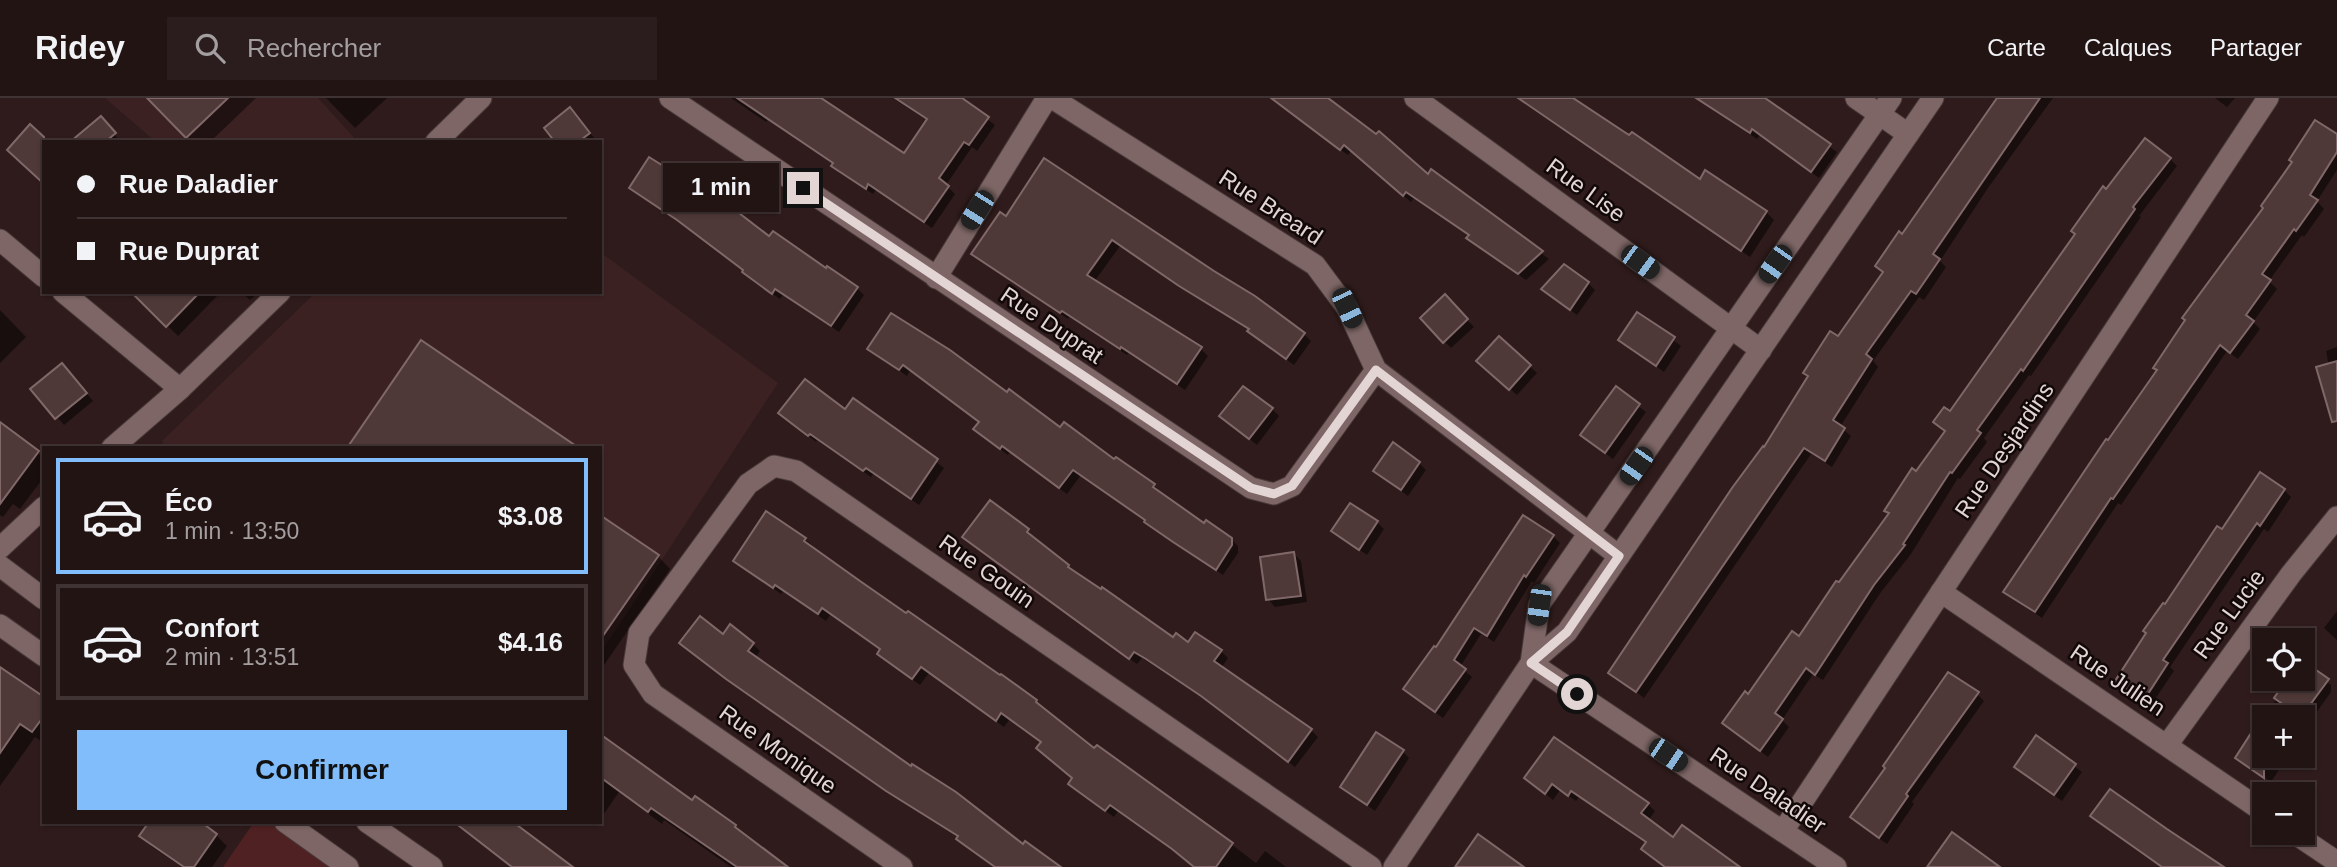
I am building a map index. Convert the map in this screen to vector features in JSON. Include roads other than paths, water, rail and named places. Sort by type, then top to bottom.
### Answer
[{"type":"street","points":[[438,140],[481,98]]},
{"type":"street","name":"Rue Duprat","points":[[670,98],[1251,488],[1274,494],[1292,486],[1376,370]]},
{"type":"street","points":[[936,278],[1049,98]]},
{"type":"street","name":"Rue Breard","points":[[1049,98],[1315,265],[1347,308],[1376,370],[1619,556]]},
{"type":"street","name":"Rue Lise","points":[[1415,98],[1760,350]]},
{"type":"street","points":[[1856,98],[1885,106],[1908,134]]},
{"type":"street","points":[[1394,867],[1531,663],[1567,632],[1933,98]]},
{"type":"street","name":"Rue Desjardins","points":[[1783,831],[2269,98]]},
{"type":"street","points":[[1531,663],[1539,605],[1885,106]]},
{"type":"street","points":[[0,240],[42,274]]},
{"type":"street","points":[[65,294],[180,389]]},
{"type":"street","points":[[114,446],[180,389],[278,294]]},
{"type":"street","name":"Rue Gouin","points":[[634,665],[639,633],[748,484],[774,466],[796,471],[1371,867]]},
{"type":"street","points":[[0,548],[42,510]]},
{"type":"street","name":"Rue Lucie","points":[[2167,745],[2291,574],[2337,517]]},
{"type":"street","points":[[0,566],[42,598]]},
{"type":"street","name":"Rue Julien","points":[[1941,592],[2252,804]]},
{"type":"street","points":[[0,625],[42,655]]},
{"type":"street","name":"Rue Daladier","points":[[1531,663],[1836,867]]},
{"type":"street","name":"Rue Monique","points":[[634,665],[653,694],[902,867]]},
{"type":"street","points":[[288,824],[348,867]]},
{"type":"street","points":[[370,824],[432,867]]},
{"type":"street","points":[[2311,845],[2337,863]]}]
